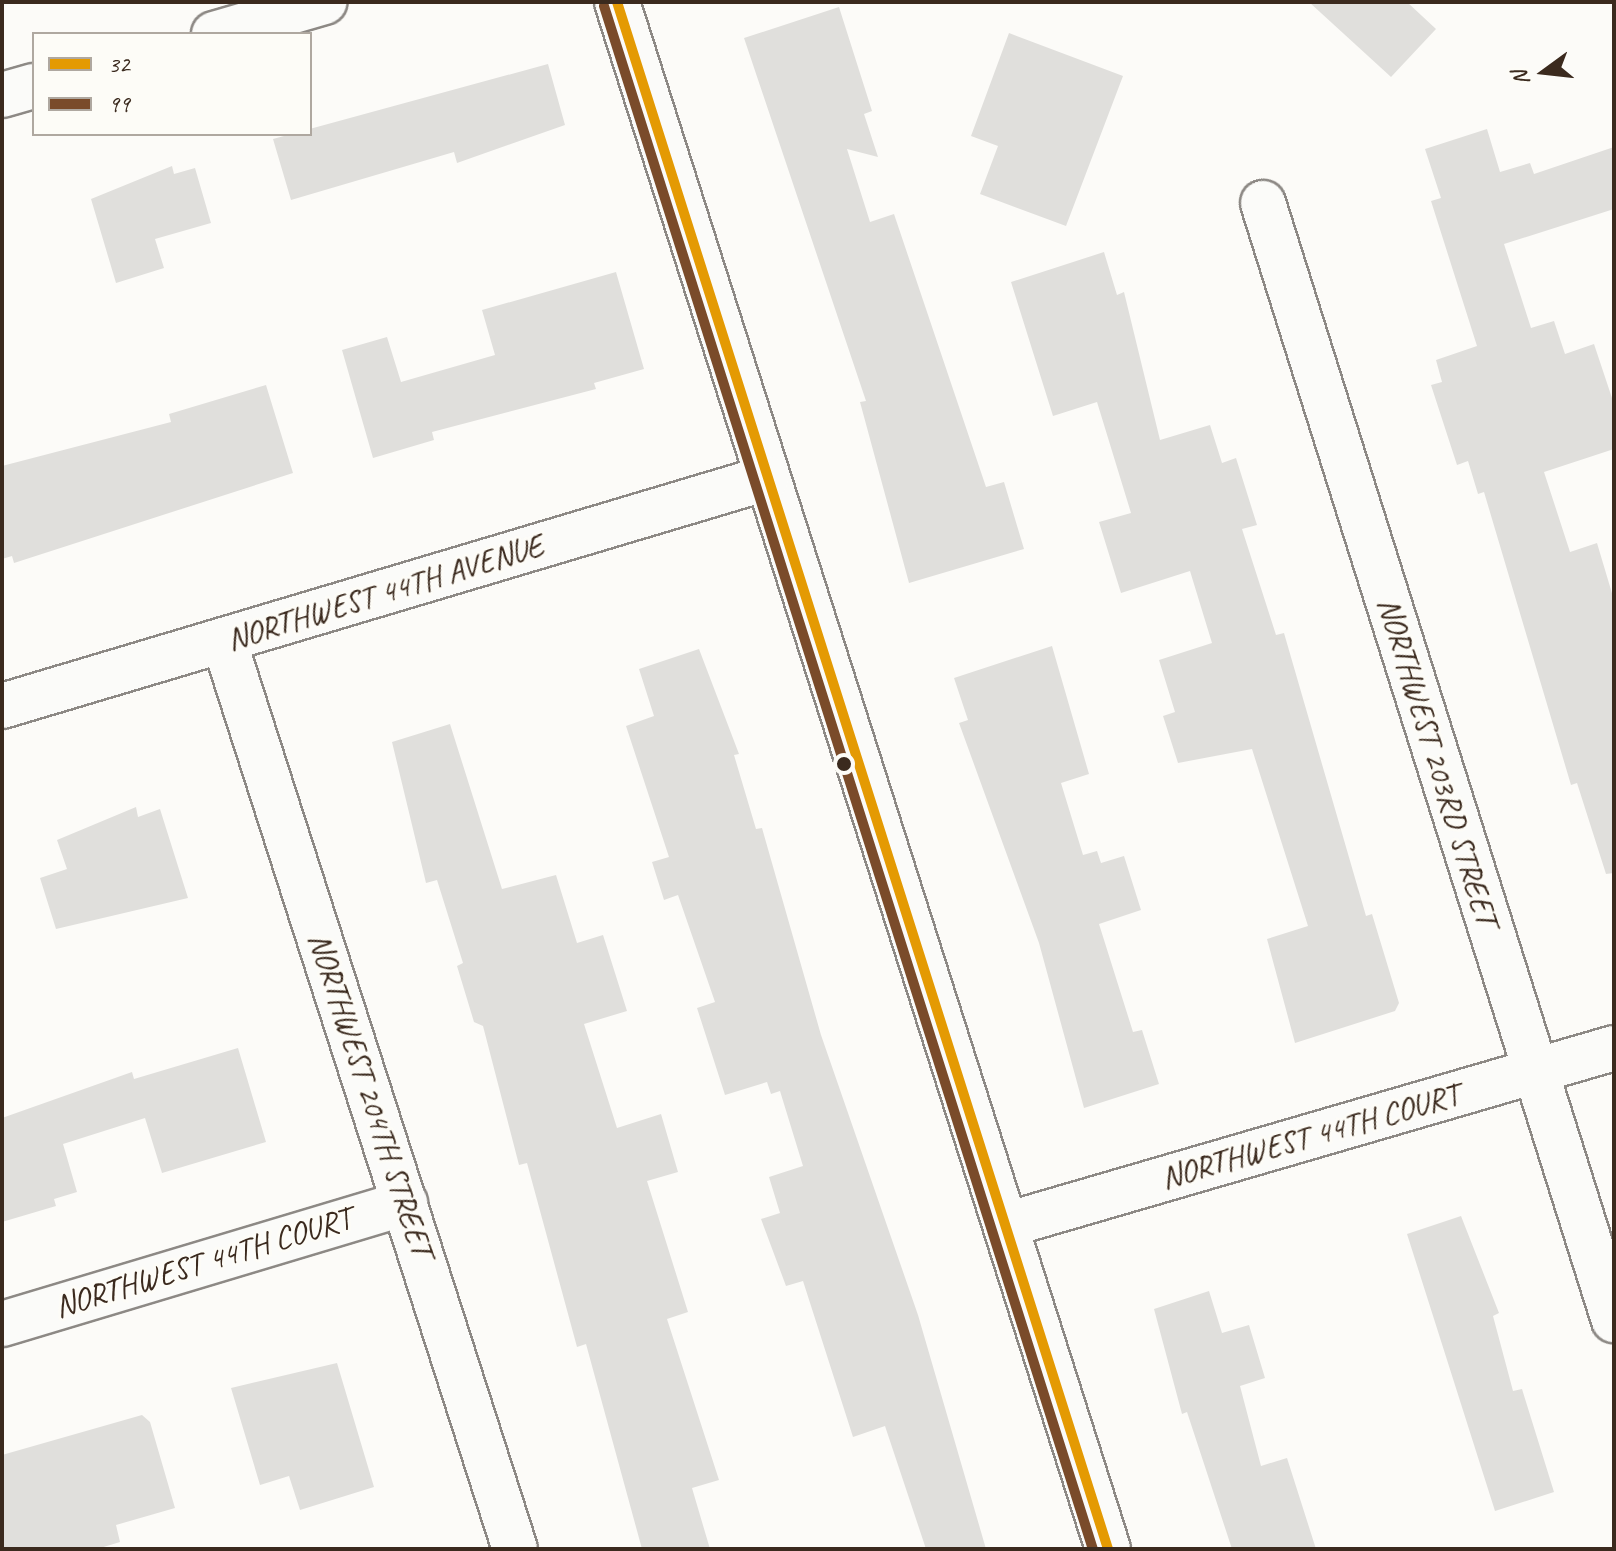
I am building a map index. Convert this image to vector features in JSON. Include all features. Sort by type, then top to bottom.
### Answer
[{"type":"street","points":[[221,32],[324,2]]},
{"type":"street","points":[[617,2],[1108,1549]]},
{"type":"street","points":[[2,95],[32,87]]},
{"type":"street","name":"NORTHWEST 203RD STREET","points":[[1263,203],[1533,1072],[1614,1320]]},
{"type":"street","name":"NORTHWEST 44TH AVENUE","points":[[2,706],[767,478]]},
{"type":"street","name":"NORTHWEST 204TH STREET","points":[[224,641],[515,1549]]},
{"type":"street","name":"NORTHWEST 44TH COURT","points":[[1006,1225],[1614,1048]]},
{"type":"street","name":"NORTHWEST 44TH COURT","points":[[2,1324],[405,1203]]},
{"type":"building","points":[[1309,2],[1407,2],[1436,29],[1391,77]]},
{"type":"building","points":[[839,7],[872,111],[864,114],[878,157],[847,149],[870,222],[894,214],[986,487],[1004,482],[1024,549],[909,583],[860,402],[866,401],[744,38]]},
{"type":"building","points":[[1009,33],[1123,76],[1066,226],[980,194],[998,146],[971,136]]},
{"type":"building","points":[[548,64],[565,125],[457,163],[454,152],[291,200],[273,139],[312,136],[312,128]]},
{"type":"building","points":[[1487,129],[1500,172],[1530,163],[1534,174],[1614,147],[1614,209],[1504,244],[1531,328],[1554,321],[1565,354],[1594,344],[1614,404],[1614,449],[1544,472],[1570,552],[1597,543],[1614,600],[1614,873],[1606,874],[1577,783],[1571,785],[1484,492],[1478,494],[1468,461],[1457,465],[1431,385],[1442,382],[1436,360],[1477,346],[1431,201],[1441,198],[1425,149]]},
{"type":"building","points":[[172,166],[174,174],[195,168],[211,223],[155,239],[164,268],[116,283],[91,199]]},
{"type":"building","points":[[1104,252],[1117,295],[1124,292],[1160,440],[1210,425],[1222,463],[1236,458],[1257,525],[1242,529],[1276,635],[1284,633],[1366,916],[1372,914],[1399,1003],[1395,1011],[1295,1043],[1267,939],[1308,926],[1252,749],[1178,763],[1163,716],[1175,712],[1159,660],[1212,643],[1190,571],[1121,593],[1099,522],[1131,513],[1097,402],[1053,416],[1011,282]]},
{"type":"building","points":[[616,272],[644,369],[594,383],[596,389],[432,432],[434,440],[373,458],[342,350],[387,337],[401,382],[495,355],[482,310]]},
{"type":"building","points":[[266,385],[293,473],[14,563],[12,556],[2,559],[2,466],[171,422],[169,414]]},
{"type":"building","points":[[1052,646],[1089,774],[1061,783],[1083,855],[1097,851],[1101,863],[1124,856],[1141,910],[1099,924],[1133,1032],[1142,1030],[1159,1084],[1084,1108],[1039,943],[959,723],[968,720],[954,678]]},
{"type":"building","points":[[699,649],[739,754],[734,755],[756,829],[762,828],[821,1035],[918,1315],[986,1549],[926,1549],[885,1426],[853,1437],[803,1281],[786,1286],[761,1219],[780,1213],[769,1177],[803,1166],[780,1091],[771,1094],[767,1082],[725,1095],[697,1008],[715,1002],[678,895],[664,900],[652,862],[669,857],[626,726],[654,716],[639,669]]},
{"type":"building","points":[[450,724],[502,889],[556,875],[577,943],[603,935],[627,1011],[584,1024],[617,1128],[661,1114],[678,1172],[647,1181],[688,1312],[667,1319],[719,1480],[692,1488],[710,1549],[642,1549],[586,1344],[577,1347],[527,1163],[519,1165],[483,1026],[474,1022],[457,966],[463,963],[437,880],[426,883],[392,742]]},
{"type":"building","points":[[136,807],[138,817],[160,809],[188,898],[56,929],[40,878],[67,869],[57,840]]},
{"type":"building","points":[[238,1048],[266,1142],[162,1173],[145,1118],[63,1144],[77,1192],[54,1199],[56,1206],[2,1222],[2,1118],[132,1072],[134,1079]]},
{"type":"building","points":[[1461,1216],[1499,1313],[1493,1316],[1513,1391],[1522,1389],[1554,1492],[1495,1511],[1407,1234]]},
{"type":"building","points":[[1209,1291],[1222,1333],[1249,1325],[1265,1378],[1240,1386],[1261,1466],[1287,1458],[1316,1549],[1232,1549],[1187,1412],[1182,1414],[1154,1309]]},
{"type":"building","points":[[337,1363],[374,1487],[300,1510],[289,1476],[260,1485],[231,1388]]},
{"type":"building","points":[[142,1415],[150,1422],[175,1508],[116,1525],[120,1542],[97,1549],[2,1549],[2,1455]]},
{"type":"transit line","name":"32","points":[[617,2],[1108,1549]]},
{"type":"transit line","name":"99","points":[[604,6],[1093,1549]]}]
